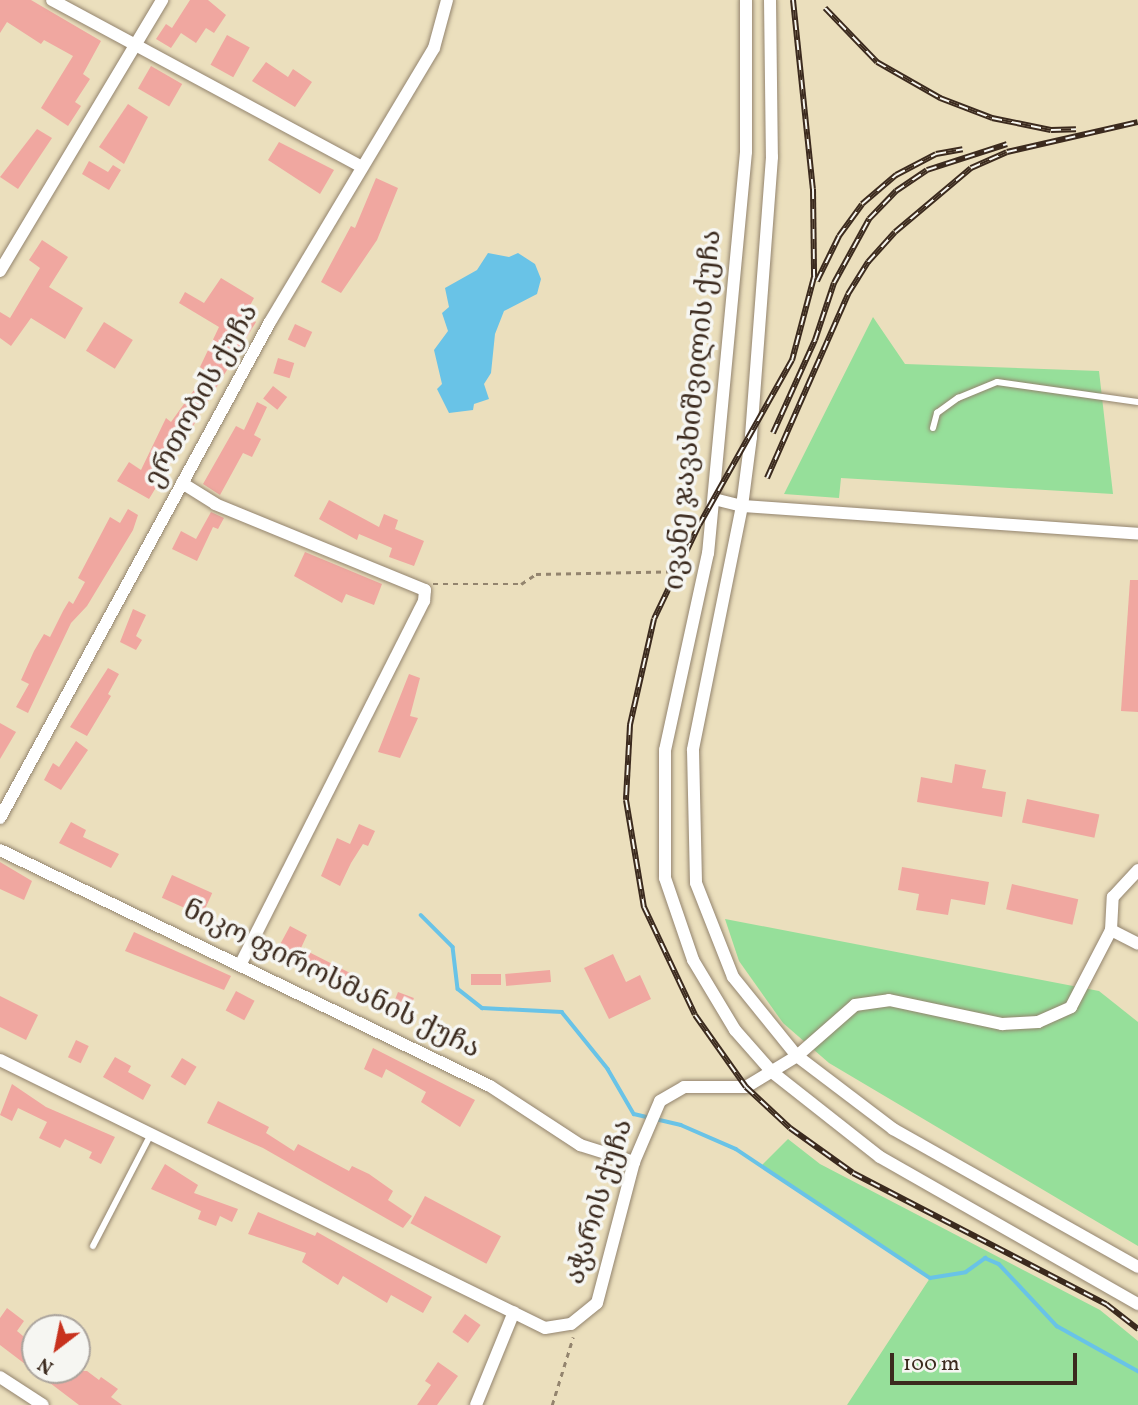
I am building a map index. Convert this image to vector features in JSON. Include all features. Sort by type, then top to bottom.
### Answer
[{"type":"street","points":[[52,0],[360,166]]},
{"type":"street","points":[[0,271],[133,44],[162,0]]},
{"type":"street","name":"ერთობის ქუჩა","points":[[0,818],[182,483],[360,166],[434,48],[447,0]]},
{"type":"street","name":"ივანე ჯავახიშვილის ქუჩა","points":[[746,0],[746,152],[714,499],[706,571],[666,750],[665,878],[693,960],[735,1030],[772,1072],[880,1157],[1138,1304]]},
{"type":"street","points":[[770,0],[772,157],[742,506],[693,750],[696,883],[733,977],[797,1056],[893,1129],[1138,1267]]},
{"type":"street","points":[[182,483],[215,504],[425,590],[424,601],[241,963]]},
{"type":"street","points":[[714,499],[742,506],[1138,534]]},
{"type":"street","name":"ნიკო ფიროსმანის ქუჩა","points":[[0,850],[241,963],[490,1086],[580,1145],[634,1162]]},
{"type":"street","name":"აჭარის ქუჩა","points":[[0,1060],[545,1328],[571,1324],[597,1303],[634,1162],[654,1110],[684,1087],[746,1087],[797,1056],[855,1005],[889,1000],[1002,1024],[1038,1022],[1072,1007],[1111,930],[1113,897],[1138,870]]},
{"type":"street","points":[[1111,930],[1138,944]]},
{"type":"street","points":[[476,1405],[514,1312]]},
{"type":"street","points":[[0,1377],[43,1405]]},
{"type":"lane","points":[[933,428],[937,413],[958,398],[998,382],[1138,402]]},
{"type":"lane","points":[[93,1245],[151,1134]]},
{"type":"path","points":[[425,590],[437,581],[521,584],[536,574],[706,571]]},
{"type":"path","points":[[552,1405],[578,1331]]},
{"type":"green space","points":[[873,317],[905,364],[1099,371],[1113,494],[841,478],[839,498],[784,494]]},
{"type":"green space","points":[[725,919],[1099,991],[1138,1022],[1138,1246],[829,1063],[783,1023],[739,961]]},
{"type":"green space","points":[[788,1139],[820,1164],[1100,1310],[1138,1341],[1138,1405],[847,1405],[930,1278],[761,1166]]},
{"type":"water","points":[[488,253],[509,257],[518,253],[535,264],[541,279],[537,294],[504,311],[495,334],[491,373],[484,384],[489,399],[474,404],[473,410],[449,413],[437,389],[442,384],[434,350],[448,331],[442,313],[449,307],[445,288],[477,270]]},
{"type":"building","points":[[0,0],[31,0],[101,41],[83,74],[90,79],[75,102],[81,106],[68,126],[41,108],[73,56],[44,40],[41,44],[7,22],[0,33]]},
{"type":"building","points":[[190,0],[208,0],[226,15],[214,33],[206,28],[196,43],[181,33],[171,48],[156,39],[166,24],[172,28]]},
{"type":"building","points":[[227,35],[250,48],[233,77],[211,65]]},
{"type":"building","points":[[266,62],[288,77],[293,69],[312,82],[295,107],[252,81]]},
{"type":"building","points":[[151,66],[182,84],[169,107],[138,89]]},
{"type":"building","points":[[128,104],[148,117],[124,164],[99,147]]},
{"type":"building","points":[[37,129],[52,138],[18,189],[0,177]]},
{"type":"building","points":[[279,142],[334,170],[320,194],[268,160]]},
{"type":"building","points":[[89,161],[108,172],[113,165],[121,170],[109,190],[82,174]]},
{"type":"building","points":[[376,178],[398,188],[377,240],[341,293],[321,282],[351,226],[355,228]]},
{"type":"building","points":[[42,240],[68,257],[49,287],[83,308],[65,339],[31,318],[11,346],[0,338],[0,312],[10,318],[40,268],[29,260]]},
{"type":"building","points":[[221,278],[254,298],[245,315],[256,322],[149,499],[117,481],[129,462],[141,470],[166,418],[171,422],[207,372],[200,367],[219,327],[179,303],[185,292],[204,303]]},
{"type":"building","points":[[104,322],[133,340],[115,369],[86,351]]},
{"type":"building","points":[[295,324],[312,332],[305,347],[288,339]]},
{"type":"building","points":[[278,358],[294,363],[290,378],[273,373]]},
{"type":"building","points":[[273,386],[287,397],[277,410],[263,399]]},
{"type":"building","points":[[257,402],[267,407],[254,435],[261,439],[252,457],[243,453],[220,495],[203,484],[236,426],[244,430]]},
{"type":"building","points":[[329,500],[379,527],[384,514],[398,520],[395,529],[424,541],[414,566],[389,557],[392,548],[359,534],[357,540],[319,519]]},
{"type":"building","points":[[128,509],[138,515],[133,530],[87,606],[71,623],[28,713],[16,707],[29,684],[21,680],[34,651],[44,634],[50,637],[69,601],[73,604],[85,582],[78,578],[110,517],[120,523]]},
{"type":"building","points":[[211,512],[224,518],[218,529],[213,527],[197,561],[172,549],[181,531],[196,539]]},
{"type":"building","points":[[305,552],[382,584],[374,605],[346,594],[342,603],[294,576]]},
{"type":"building","points":[[1130,580],[1138,580],[1138,712],[1121,711]]},
{"type":"building","points":[[133,609],[146,615],[136,636],[142,640],[136,650],[120,642]]},
{"type":"building","points":[[108,668],[119,674],[108,694],[111,696],[87,736],[70,727]]},
{"type":"building","points":[[409,674],[420,678],[410,716],[418,718],[400,758],[378,752]]},
{"type":"building","points":[[0,723],[16,732],[0,759]]},
{"type":"building","points":[[76,741],[88,750],[61,790],[44,780],[53,763],[59,767]]},
{"type":"building","points":[[955,764],[986,770],[982,788],[1006,792],[1002,817],[917,802],[921,777],[952,783]]},
{"type":"building","points":[[1027,799],[1099,814],[1094,838],[1022,822]]},
{"type":"building","points":[[71,822],[86,830],[83,837],[119,854],[111,868],[59,843]]},
{"type":"building","points":[[359,824],[375,831],[368,846],[363,844],[340,886],[321,876],[337,838],[350,844]]},
{"type":"building","points":[[0,862],[32,881],[24,900],[0,889]]},
{"type":"building","points":[[902,867],[989,882],[985,905],[951,899],[948,915],[916,910],[919,894],[898,890]]},
{"type":"building","points":[[172,875],[212,893],[202,916],[162,898]]},
{"type":"building","points":[[1012,884],[1078,899],[1072,925],[1006,909]]},
{"type":"building","points":[[290,926],[307,935],[301,948],[352,974],[347,985],[276,952]]},
{"type":"building","points":[[134,932],[231,976],[224,990],[125,951]]},
{"type":"building","points":[[613,954],[626,982],[640,975],[651,999],[609,1019],[584,968]]},
{"type":"building","points":[[550,970],[551,982],[506,986],[505,974]]},
{"type":"building","points":[[471,974],[501,974],[501,985],[471,985]]},
{"type":"building","points":[[236,991],[255,1001],[244,1020],[226,1010]]},
{"type":"building","points":[[398,992],[414,998],[408,1014],[392,1008]]},
{"type":"building","points":[[0,996],[38,1015],[26,1040],[0,1027]]},
{"type":"building","points":[[76,1040],[89,1046],[81,1063],[68,1057]]},
{"type":"building","points":[[373,1048],[475,1100],[460,1127],[421,1102],[426,1092],[386,1069],[382,1078],[364,1069]]},
{"type":"building","points":[[115,1057],[131,1066],[128,1072],[151,1085],[143,1100],[103,1077]]},
{"type":"building","points":[[182,1058],[197,1067],[185,1086],[171,1077]]},
{"type":"building","points":[[12,1084],[46,1107],[115,1137],[101,1164],[89,1158],[92,1152],[65,1139],[60,1148],[39,1138],[47,1122],[18,1108],[12,1121],[0,1115]]},
{"type":"building","points":[[218,1101],[269,1127],[266,1133],[294,1151],[298,1144],[349,1171],[352,1166],[369,1174],[393,1191],[388,1200],[412,1216],[403,1228],[263,1148],[207,1123]]},
{"type":"building","points":[[165,1164],[198,1185],[194,1193],[238,1209],[232,1222],[220,1216],[216,1226],[198,1219],[201,1211],[151,1189]]},
{"type":"building","points":[[425,1196],[501,1236],[486,1264],[410,1223]]},
{"type":"building","points":[[258,1212],[315,1236],[317,1232],[432,1297],[423,1313],[391,1295],[387,1303],[343,1276],[338,1285],[302,1262],[306,1253],[248,1234]]},
{"type":"building","points":[[7,1308],[21,1319],[17,1331],[21,1334],[21,1361],[0,1345],[0,1318]]},
{"type":"building","points":[[465,1314],[481,1325],[468,1343],[452,1332]]},
{"type":"building","points":[[438,1362],[458,1376],[437,1405],[417,1405],[431,1385],[425,1381]]},
{"type":"building","points":[[91,1374],[99,1380],[101,1377],[118,1389],[111,1397],[122,1405],[79,1405],[51,1384],[91,1384]]},
{"type":"waterway","points":[[421,915],[453,947],[458,989],[482,1008],[562,1012],[608,1069],[634,1114],[681,1125],[736,1149],[930,1278],[966,1272],[985,1258],[999,1264],[1057,1326],[1138,1371]]},
{"type":"railway","points":[[793,0],[813,189],[814,277],[792,360],[699,525],[654,619],[630,725],[626,800],[644,907],[695,1015],[746,1087],[790,1128],[853,1173],[1106,1304],[1138,1329]]},
{"type":"railway","points":[[825,8],[877,62],[940,98],[992,118],[1051,130],[1076,129]]},
{"type":"railway","points":[[767,478],[848,294],[868,262],[895,232],[971,168],[1007,152],[1138,122]]},
{"type":"railway","points":[[773,433],[815,340],[834,283],[869,219],[896,191],[927,170],[1007,144]]},
{"type":"railway","points":[[817,281],[839,236],[862,204],[896,175],[936,154],[963,149]]}]
